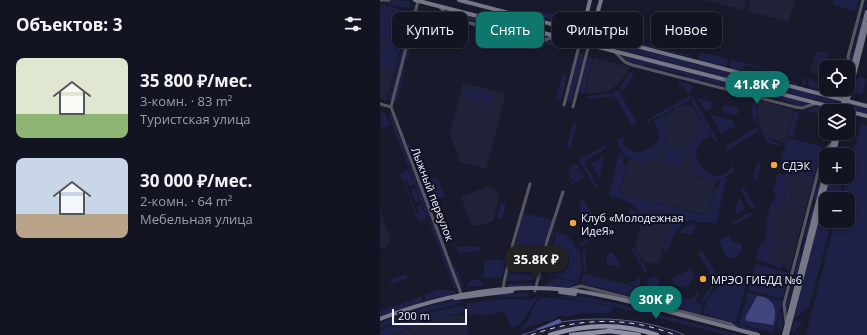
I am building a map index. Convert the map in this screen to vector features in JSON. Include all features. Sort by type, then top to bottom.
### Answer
[{"type":"main road","points":[[550,335],[576,329],[602,326],[628,328],[657,335]]},
{"type":"main road","points":[[571,335],[610,331],[639,335]]},
{"type":"street","points":[[380,0],[389,0]]},
{"type":"street","points":[[380,104],[391,107],[417,0],[552,35]]},
{"type":"street","points":[[459,0],[552,24]]},
{"type":"street","points":[[587,12],[590,0]]},
{"type":"street","points":[[598,12],[601,0]]},
{"type":"street","points":[[849,60],[848,57],[863,0]]},
{"type":"street","points":[[439,6],[447,15],[454,19],[540,41],[552,37]]},
{"type":"street","points":[[855,60],[867,12]]},
{"type":"street","points":[[845,104],[867,24]]},
{"type":"street","points":[[643,47],[867,106]]},
{"type":"street","points":[[564,105],[578,48]]},
{"type":"street","points":[[573,107],[588,48]]},
{"type":"street","points":[[605,48],[822,104]]},
{"type":"street","points":[[613,50],[628,64],[795,108],[802,108],[818,103]]},
{"type":"street","points":[[846,96],[846,100]]},
{"type":"street","name":"Лыжный переулок","points":[[391,107],[462,296]]},
{"type":"street","points":[[855,113],[867,116]]},
{"type":"street","points":[[832,148],[834,141]]},
{"type":"street","points":[[787,323],[784,311],[786,298],[823,153],[834,141]]},
{"type":"street","points":[[503,290],[524,201],[530,184]]},
{"type":"street","points":[[784,335],[822,184]]},
{"type":"street","points":[[787,335],[826,184]]},
{"type":"street","points":[[535,289],[547,242],[563,192]]},
{"type":"street","points":[[535,289],[608,299],[747,335]]},
{"type":"street","points":[[380,320],[426,303],[462,296],[503,290],[568,290],[618,299],[758,335]]},
{"type":"shaded area","points":[[394,0],[410,1],[409,7],[406,8],[382,2]]},
{"type":"shaded area","points":[[705,0],[746,0],[744,10]]},
{"type":"shaded area","points":[[750,0],[795,0],[788,22],[748,11]]},
{"type":"shaded area","points":[[834,0],[859,0],[856,11],[833,5]]},
{"type":"shaded area","points":[[867,0],[867,6],[853,60],[849,60],[851,53],[853,52],[860,18],[862,18]]},
{"type":"shaded area","points":[[380,4],[410,12],[392,12],[392,48],[401,48],[387,101],[380,99]]},
{"type":"shaded area","points":[[384,5],[410,12],[392,12],[392,48],[400,48],[394,69],[380,66],[380,58],[387,41],[386,38],[380,36],[380,19]]},
{"type":"shaded area","points":[[544,12],[552,14],[552,20],[544,19]]},
{"type":"shaded area","points":[[468,15],[476,17],[476,24],[468,22]]},
{"type":"shaded area","points":[[552,39],[552,46],[544,43],[544,41]]},
{"type":"shaded area","points":[[643,44],[651,46],[651,48],[643,46]]},
{"type":"shaded area","points":[[402,48],[405,48],[391,101],[389,99]]},
{"type":"shaded area","points":[[408,48],[410,48],[407,60],[405,58]]},
{"type":"shaded area","points":[[614,48],[636,48],[836,100],[835,104]]},
{"type":"shaded area","points":[[653,48],[661,48],[690,55],[691,57]]},
{"type":"shaded area","points":[[816,51],[828,54],[827,60],[819,60],[819,75],[810,72]]},
{"type":"shaded area","points":[[816,51],[828,54],[827,60],[819,61],[814,59]]},
{"type":"shaded area","points":[[700,52],[728,59],[726,67],[698,60]]},
{"type":"shaded area","points":[[579,53],[584,54],[571,103],[566,102]]},
{"type":"shaded area","points":[[588,56],[593,59],[584,93],[581,93],[579,91]]},
{"type":"shaded area","points":[[623,56],[807,102],[808,104],[795,106],[792,103],[754,93],[753,95],[702,80],[700,81],[687,78],[686,75],[645,65],[643,67],[629,62]]},
{"type":"shaded area","points":[[594,58],[630,67],[620,82],[610,90],[585,93]]},
{"type":"shaded area","points":[[731,60],[806,79],[804,86],[802,86],[803,79],[745,65],[742,71],[730,68]]},
{"type":"shaded area","points":[[404,62],[406,62],[397,101],[394,102]]},
{"type":"shaded area","points":[[749,70],[799,83],[798,85],[748,72]]},
{"type":"shaded area","points":[[630,72],[634,73],[629,84],[621,91],[620,87]]},
{"type":"shaded area","points":[[567,74],[562,98],[556,99],[562,76]]},
{"type":"shaded area","points":[[858,77],[866,79],[862,95],[855,93],[855,87]]},
{"type":"shaded area","points":[[809,79],[816,82],[819,90],[808,87]]},
{"type":"shaded area","points":[[678,81],[692,85],[691,92],[688,94],[683,85],[680,87]]},
{"type":"shaded area","points":[[463,83],[506,94],[486,169],[460,162],[450,133]]},
{"type":"shaded area","points":[[465,88],[494,95],[492,104],[463,97]]},
{"type":"shaded area","points":[[618,90],[637,122],[635,125],[632,125],[613,93]]},
{"type":"shaded area","points":[[610,93],[614,99],[610,96],[596,99],[587,98],[588,96]]},
{"type":"shaded area","points":[[691,95],[690,100],[674,109],[672,106]]},
{"type":"shaded area","points":[[692,95],[719,142],[714,140],[706,126],[706,123],[702,120],[691,100]]},
{"type":"shaded area","points":[[698,98],[712,102],[710,111],[704,109]]},
{"type":"shaded area","points":[[758,100],[794,110],[785,144],[769,137],[761,129],[757,116]]},
{"type":"shaded area","points":[[753,102],[756,102],[756,123],[751,114]]},
{"type":"shaded area","points":[[683,105],[693,107],[701,121],[696,139],[690,142],[688,150],[691,151],[695,175],[716,181],[707,215],[620,193],[629,159],[648,163],[663,143],[666,143],[668,136],[665,131],[667,114]]},
{"type":"shaded area","points":[[726,105],[738,108],[738,114],[735,115],[723,112],[723,106]]},
{"type":"shaded area","points":[[855,105],[867,108],[867,114],[855,111]]},
{"type":"shaded area","points":[[671,106],[673,109],[648,122],[648,120]]},
{"type":"shaded area","points":[[818,106],[819,106],[819,114],[806,111]]},
{"type":"shaded area","points":[[381,111],[385,113],[390,125],[382,128],[380,123]]},
{"type":"shaded area","points":[[794,112],[799,113],[793,137],[788,135]]},
{"type":"shaded area","points":[[391,113],[411,165],[408,166],[389,116]]},
{"type":"shaded area","points":[[666,115],[665,131],[667,136],[665,143],[663,143],[648,163],[626,157],[617,141],[623,137],[623,144],[631,151],[642,152],[647,150],[656,143],[659,138],[658,129],[654,121],[650,122]]},
{"type":"shaded area","points":[[711,115],[732,120],[735,126],[721,134]]},
{"type":"shaded area","points":[[701,121],[704,122],[710,136],[702,141],[695,152],[697,159],[704,170],[719,176],[725,174],[731,169],[731,164],[735,171],[718,181],[695,175],[691,151],[688,150],[690,142],[696,140]]},
{"type":"shaded area","points":[[573,122],[577,123],[571,148],[567,146]]},
{"type":"shaded area","points":[[861,123],[867,125],[867,335],[806,335],[833,228],[855,228],[855,192],[843,192],[845,184],[855,184],[854,148]]},
{"type":"shaded area","points":[[757,127],[759,131],[727,150],[726,146]]},
{"type":"shaded area","points":[[764,133],[771,140],[780,144],[780,146],[768,143],[762,134]]},
{"type":"shaded area","points":[[787,138],[822,147],[819,148],[819,158],[814,177],[792,171],[783,203],[773,210],[770,219],[774,220],[772,225],[769,225],[775,235],[769,261],[791,266],[790,270],[785,269],[786,266],[783,265],[782,268],[756,260],[760,244],[763,243],[768,228],[765,227],[771,202],[774,203],[776,193],[773,191],[778,173],[785,175],[786,172],[779,170],[781,163],[783,164],[784,162],[781,161]]},
{"type":"shaded area","points":[[409,142],[422,178],[419,178],[407,144]]},
{"type":"shaded area","points":[[607,144],[606,148],[584,162],[597,185],[596,189],[579,160]]},
{"type":"shaded area","points":[[664,144],[690,152],[691,159],[676,150],[659,150]]},
{"type":"shaded area","points":[[666,151],[684,155],[681,166],[663,161]]},
{"type":"shaded area","points":[[622,153],[624,158],[623,164],[627,165],[619,193],[707,216],[715,188],[718,188],[720,181],[727,177],[716,223],[696,222],[696,220],[684,223],[676,231],[667,253],[664,248],[671,220],[668,213],[656,210],[643,214],[642,219],[637,209],[633,205],[609,196],[619,154]]},
{"type":"shaded area","points":[[605,156],[599,178],[592,163]]},
{"type":"shaded area","points":[[758,160],[761,165],[756,180],[753,177]]},
{"type":"shaded area","points":[[572,164],[578,165],[585,178],[570,186],[569,178],[572,183],[582,177],[578,169],[568,174]]},
{"type":"shaded area","points":[[408,169],[414,184],[409,186],[407,179],[404,180],[410,196],[400,174]]},
{"type":"shaded area","points":[[409,169],[412,169],[430,216],[427,217]]},
{"type":"shaded area","points":[[573,171],[577,171],[580,176],[577,181],[573,181],[570,178],[570,174]]},
{"type":"shaded area","points":[[792,171],[814,177],[791,266],[769,261],[775,235],[769,225],[773,220],[770,219],[773,210],[783,203]]},
{"type":"shaded area","points":[[437,177],[445,196],[432,201],[425,182]]},
{"type":"shaded area","points":[[423,180],[431,202],[428,202],[421,182]]},
{"type":"shaded area","points":[[819,180],[819,184],[821,184],[786,314],[786,305],[796,273],[794,272],[799,254],[801,255],[804,236],[815,200],[813,200]]},
{"type":"shaded area","points":[[827,184],[842,184],[840,192],[825,192]]},
{"type":"shaded area","points":[[487,187],[496,190],[499,199],[493,221],[479,226],[471,224],[461,197]]},
{"type":"shaded area","points":[[415,188],[420,201],[416,203],[411,189]]},
{"type":"shaded area","points":[[744,188],[755,208],[751,208],[741,190]]},
{"type":"shaded area","points":[[739,197],[745,208],[735,214]]},
{"type":"shaded area","points":[[411,198],[417,214],[420,213],[417,206],[421,205],[427,220],[418,221],[410,199]]},
{"type":"shaded area","points":[[583,199],[593,215],[588,218],[579,214],[581,200]]},
{"type":"shaded area","points":[[501,202],[506,204],[502,219],[497,218]]},
{"type":"shaded area","points":[[561,204],[542,279],[538,280]]},
{"type":"shaded area","points":[[630,207],[637,214],[639,222],[630,217]]},
{"type":"shaded area","points":[[380,210],[391,239],[385,247],[380,249]]},
{"type":"shaded area","points":[[656,211],[668,214],[671,220],[660,261],[655,264],[643,261],[635,247],[643,215]]},
{"type":"shaded area","points":[[750,212],[753,214],[733,225],[733,222]]},
{"type":"shaded area","points":[[523,213],[552,220],[535,280],[506,281]]},
{"type":"shaded area","points":[[436,215],[448,246],[445,246],[433,216]]},
{"type":"shaded area","points":[[819,215],[819,228],[830,228],[809,307],[796,318],[794,318],[794,310]]},
{"type":"shaded area","points":[[429,221],[432,221],[457,287],[454,288]]},
{"type":"shaded area","points":[[696,223],[695,229],[691,234],[679,232],[686,226]]},
{"type":"shaded area","points":[[611,225],[613,228],[581,246],[580,244]]},
{"type":"shaded area","points":[[556,232],[567,236],[576,245],[574,246],[575,248],[577,247],[579,249],[582,266],[578,282],[545,274]]},
{"type":"shaded area","points":[[729,235],[732,241],[740,243],[742,246],[739,255],[735,258],[725,256],[719,240]]},
{"type":"shaded area","points":[[457,247],[480,247],[480,251],[460,253],[457,251]]},
{"type":"shaded area","points":[[634,247],[640,257],[640,262],[643,262],[647,270],[646,275],[631,249]]},
{"type":"shaded area","points":[[585,249],[586,271],[588,271],[586,272],[584,271],[582,252]]},
{"type":"shaded area","points":[[702,250],[720,281],[716,284],[698,253]]},
{"type":"shaded area","points":[[612,252],[620,266],[619,267],[607,264],[606,256]]},
{"type":"shaded area","points":[[507,259],[502,277],[484,278],[484,261]]},
{"type":"shaded area","points":[[755,264],[789,273],[782,299],[749,290]]},
{"type":"shaded area","points":[[455,265],[463,285],[462,287],[460,287],[453,266]]},
{"type":"shaded area","points":[[690,269],[694,275],[690,284],[684,288],[676,285],[672,279]]},
{"type":"shaded area","points":[[406,274],[408,278],[392,284],[390,280]]},
{"type":"shaded area","points":[[586,274],[642,289],[639,298],[581,283],[582,276]]},
{"type":"shaded area","points":[[731,274],[732,276],[746,277],[748,275],[748,280],[736,279],[723,281],[721,278]]},
{"type":"shaded area","points":[[654,276],[657,277],[660,284],[656,287],[662,286],[667,293],[689,299],[695,296],[696,292],[699,294],[695,302],[703,305],[700,314],[642,299],[646,284],[648,284],[647,280]]},
{"type":"shaded area","points":[[555,278],[578,283],[567,288],[543,287]]},
{"type":"shaded area","points":[[641,278],[639,287],[628,284]]},
{"type":"shaded area","points":[[472,280],[479,280],[484,286],[465,287]]},
{"type":"shaded area","points":[[733,281],[746,283],[736,323],[703,314],[706,302],[712,293],[721,285]]},
{"type":"shaded area","points":[[534,283],[530,287],[508,287],[506,284]]},
{"type":"shaded area","points":[[713,284],[714,287],[704,303],[701,302],[706,293]]},
{"type":"shaded area","points":[[440,289],[457,291],[454,294],[426,300],[424,295]]},
{"type":"shaded area","points":[[748,292],[782,301],[773,333],[739,324]]},
{"type":"shaded area","points":[[527,293],[530,296],[499,297],[496,294]]},
{"type":"shaded area","points":[[574,295],[614,303],[740,335],[726,335],[613,306],[561,296]]},
{"type":"shaded area","points":[[422,296],[422,302],[380,317],[380,311]]},
{"type":"shaded area","points":[[757,296],[768,299],[774,306],[775,315],[773,325],[747,321],[745,318]]},
{"type":"shaded area","points":[[538,297],[520,325],[512,328],[504,311],[483,316],[481,314],[469,316],[466,304],[509,299],[533,300],[534,298]]},
{"type":"shaded area","points":[[540,297],[581,301],[613,307],[611,313],[582,313],[566,317],[563,315],[555,317],[555,320],[542,322],[521,330],[520,328],[529,318]]},
{"type":"shaded area","points":[[459,299],[462,303],[421,313],[380,328],[380,323],[428,306]]},
{"type":"shaded area","points":[[463,305],[465,312],[438,318],[391,335],[380,335],[380,330],[421,315]]},
{"type":"shaded area","points":[[781,311],[783,323],[781,331],[777,326]]},
{"type":"shaded area","points":[[463,314],[469,335],[393,335],[438,318]]},
{"type":"shaded area","points":[[559,319],[561,320],[561,323],[539,330],[536,329]]},
{"type":"shaded area","points":[[606,319],[625,320],[667,330],[680,335],[671,335],[628,325],[606,323],[584,324],[539,335],[526,335],[580,321]]},
{"type":"shaded area","points":[[796,321],[803,323],[792,333],[793,323]]},
{"type":"shaded area","points":[[732,323],[757,330],[758,332],[741,329]]},
{"type":"waterway","points":[[561,322],[585,319],[633,321],[657,326],[684,335]]},
{"type":"waterway","points":[[522,335],[537,330]]},
{"type":"railway","points":[[531,335],[566,325],[603,322],[621,322],[640,325],[675,335]]},
{"type":"place","name":"СДЭК","points":[[774,165]]},
{"type":"place","name":"Клуб «Молодежная ИдеЯ»","points":[[573,223]]},
{"type":"place","name":"МРЭО ГИБДД №6","points":[[703,279]]}]
